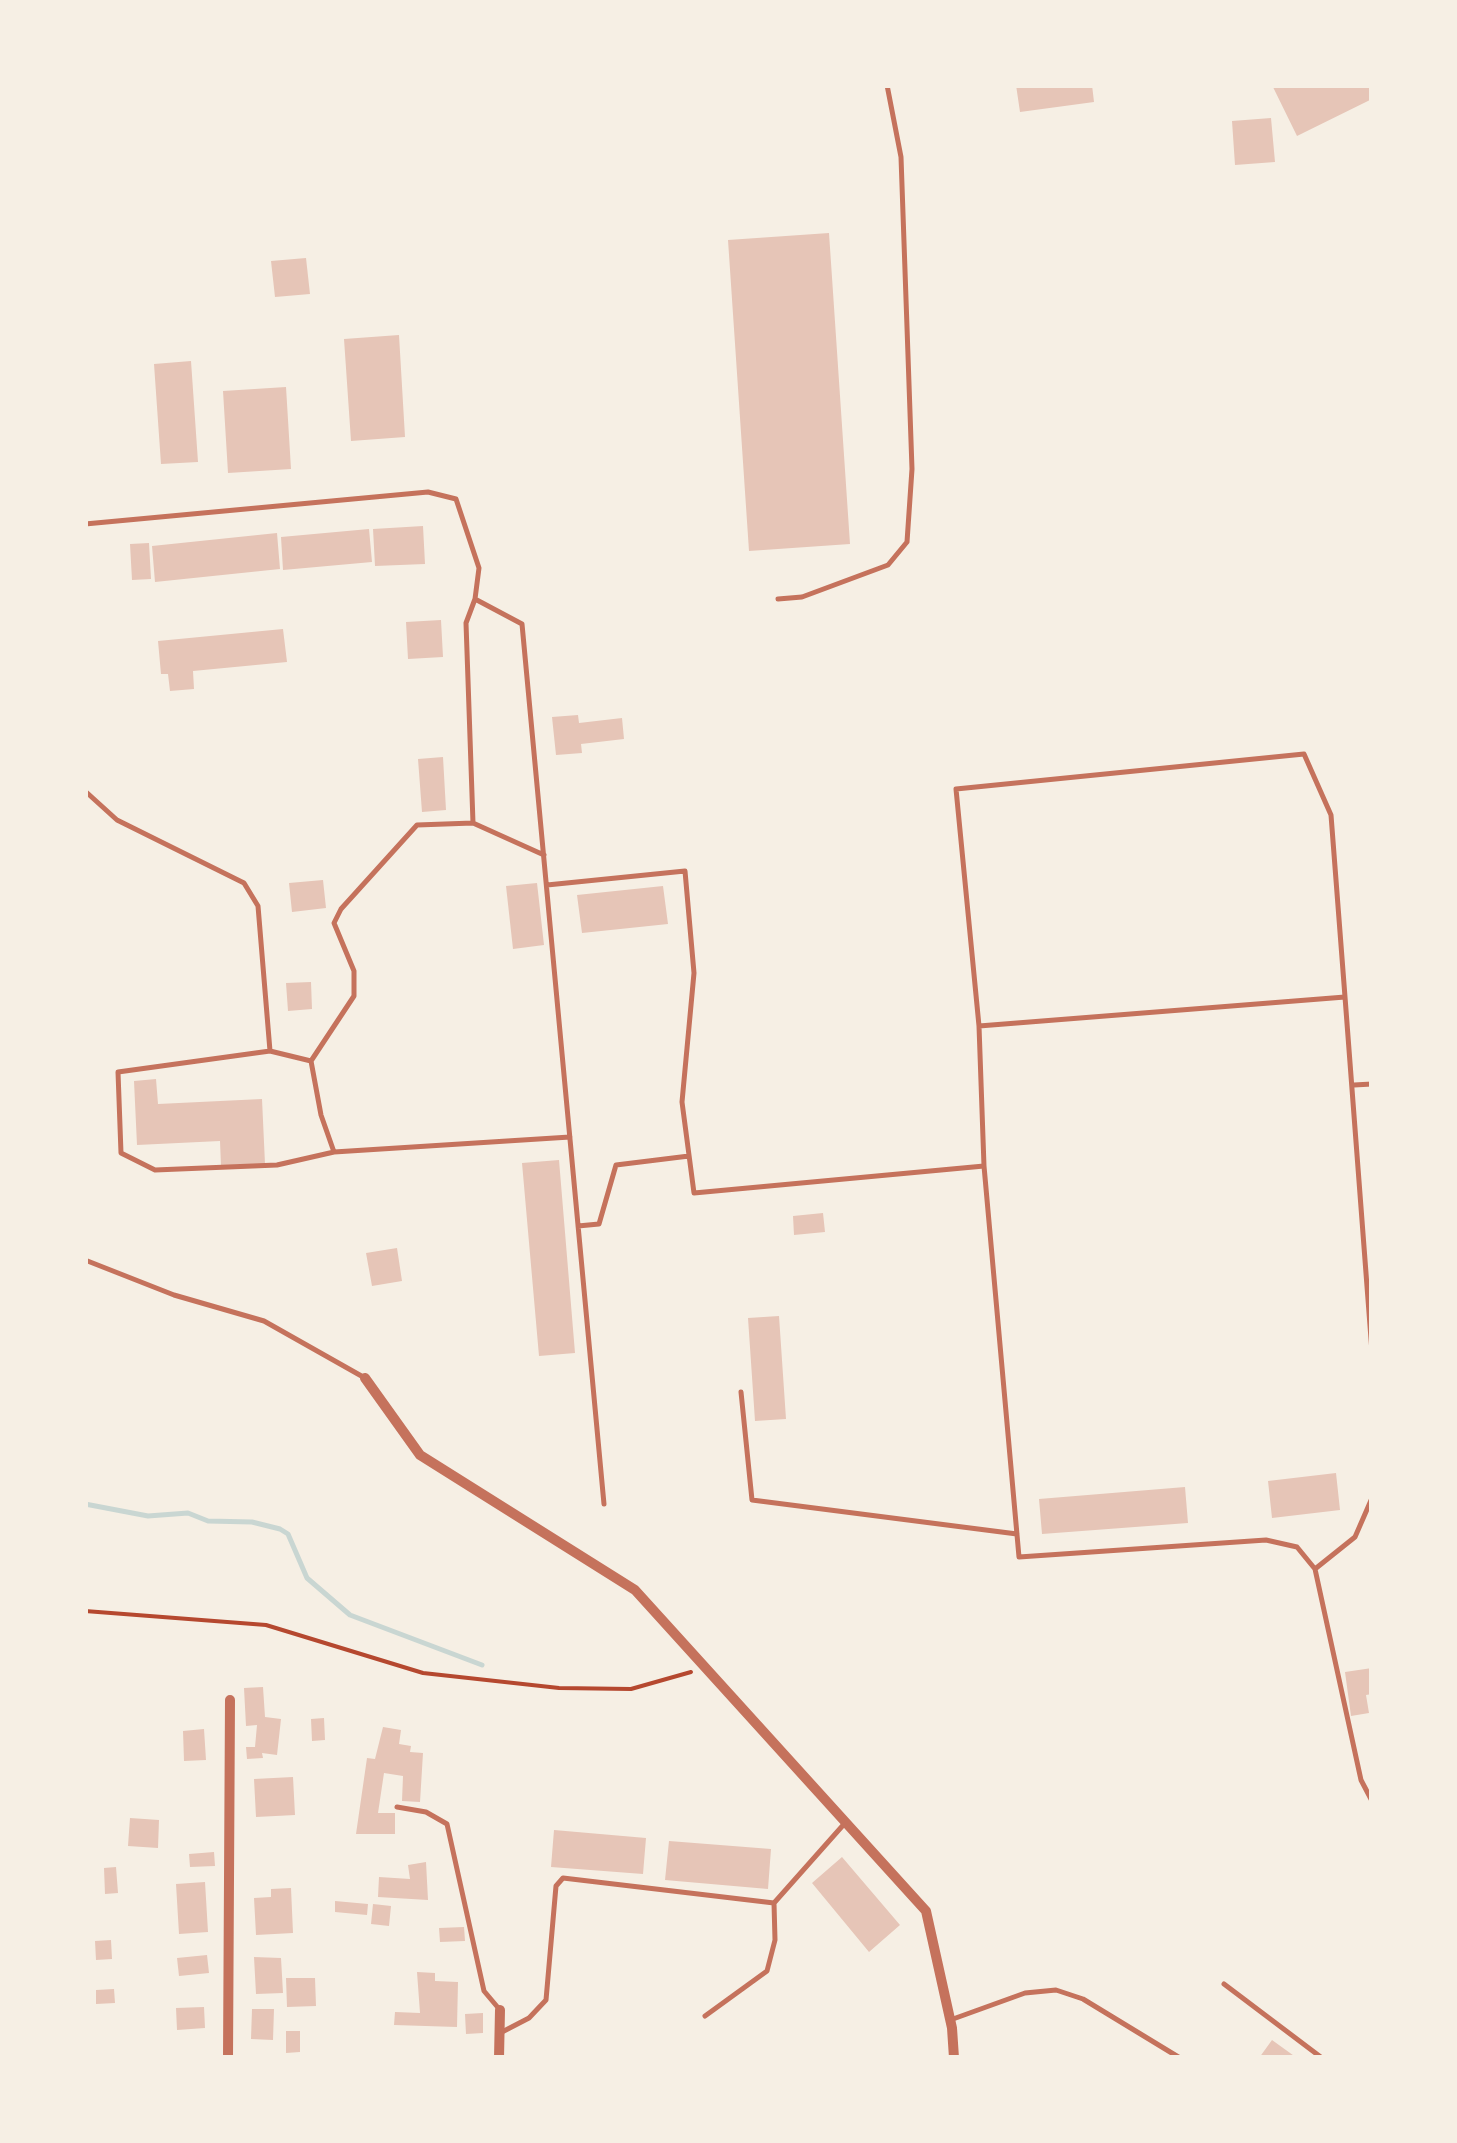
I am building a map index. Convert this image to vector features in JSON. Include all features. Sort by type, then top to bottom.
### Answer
[{"type":"street","points":[[365,1378],[420,1455],[635,1590],[926,1912],[950,2020],[954,2058]]},
{"type":"street","points":[[228,2058],[230,1700]]},
{"type":"street","points":[[499,2058],[500,2010]]},
{"type":"lane","points":[[778,599],[802,597],[888,565],[907,542],[912,469],[901,157],[887,85]]},
{"type":"lane","points":[[85,524],[428,492],[456,499],[478,568],[475,599],[466,623],[473,824]]},
{"type":"lane","points":[[475,599],[522,624],[604,1504]]},
{"type":"lane","points":[[1372,1352],[1331,815],[1304,754],[956,788],[979,1026],[984,1166],[1019,1557],[1266,1540],[1297,1547],[1315,1569],[1361,1780],[1372,1801]]},
{"type":"lane","points":[[85,791],[117,820],[244,883],[258,906],[270,1051]]},
{"type":"lane","points":[[334,1152],[321,1115],[311,1061],[354,996],[354,971],[334,924],[341,909],[418,826],[473,824],[544,855]]},
{"type":"lane","points":[[547,885],[686,871],[694,973],[682,1102],[694,1192],[984,1166]]},
{"type":"lane","points":[[979,1026],[1346,997]]},
{"type":"lane","points":[[311,1061],[270,1051],[118,1072],[121,1153],[155,1170],[277,1165],[334,1152],[570,1137]]},
{"type":"lane","points":[[1354,1085],[1372,1084]]},
{"type":"lane","points":[[578,1226],[599,1224],[616,1164],[689,1156]]},
{"type":"lane","points":[[85,1260],[174,1295],[264,1321],[365,1378]]},
{"type":"lane","points":[[741,1392],[752,1500],[1017,1534]]},
{"type":"lane","points":[[1315,1569],[1355,1537],[1372,1498]]},
{"type":"lane","points":[[397,1807],[426,1812],[447,1824],[484,1990],[500,2010]]},
{"type":"lane","points":[[705,2016],[767,1971],[775,1940],[774,1903],[845,1822]]},
{"type":"lane","points":[[500,2034],[529,2018],[546,2000],[556,1886],[563,1878],[774,1903]]},
{"type":"lane","points":[[1224,1984],[1322,2058]]},
{"type":"lane","points":[[950,2020],[1025,1994],[1056,1990],[1082,1999],[1180,2058]]},
{"type":"path","points":[[85,1611],[266,1626],[423,1672],[559,1688],[630,1689],[706,1668]]},
{"type":"building","points":[[1016,85],[1092,85],[1094,102],[1020,112]]},
{"type":"building","points":[[1272,85],[1372,85],[1372,99],[1297,136]]},
{"type":"building","points":[[1271,118],[1275,162],[1235,165],[1232,121]]},
{"type":"building","points":[[829,233],[850,544],[749,551],[728,240]]},
{"type":"building","points":[[306,258],[310,294],[275,297],[271,261]]},
{"type":"building","points":[[399,335],[405,437],[351,441],[344,339]]},
{"type":"building","points":[[191,361],[198,462],[161,464],[154,364]]},
{"type":"building","points":[[286,387],[291,469],[228,473],[223,391]]},
{"type":"building","points":[[423,526],[425,564],[375,566],[373,529]]},
{"type":"building","points":[[369,529],[372,562],[283,570],[281,537]]},
{"type":"building","points":[[277,533],[280,569],[155,582],[152,546]]},
{"type":"building","points":[[149,543],[151,579],[132,580],[130,544]]},
{"type":"building","points":[[441,620],[443,657],[408,659],[406,622]]},
{"type":"building","points":[[283,629],[287,662],[193,671],[194,689],[170,691],[168,674],[161,674],[158,641]]},
{"type":"building","points":[[578,715],[579,723],[622,718],[624,739],[581,744],[582,753],[556,755],[552,717]]},
{"type":"building","points":[[443,757],[446,810],[422,812],[418,759]]},
{"type":"building","points":[[323,880],[326,908],[292,912],[289,883]]},
{"type":"building","points":[[537,883],[544,945],[513,949],[506,886]]},
{"type":"building","points":[[663,886],[668,924],[582,933],[577,895]]},
{"type":"building","points":[[311,982],[312,1009],[288,1011],[286,983]]},
{"type":"building","points":[[156,1079],[158,1104],[262,1099],[265,1164],[221,1166],[220,1141],[137,1145],[134,1081]]},
{"type":"building","points":[[559,1160],[575,1353],[539,1356],[522,1163]]},
{"type":"building","points":[[823,1213],[825,1232],[794,1235],[793,1216]]},
{"type":"building","points":[[397,1248],[402,1281],[372,1286],[366,1253]]},
{"type":"building","points":[[779,1316],[786,1419],[755,1421],[748,1318]]},
{"type":"building","points":[[1336,1473],[1340,1510],[1272,1518],[1268,1481]]},
{"type":"building","points":[[1185,1487],[1188,1523],[1042,1534],[1039,1499]]},
{"type":"building","points":[[1372,1668],[1372,1694],[1366,1695],[1369,1713],[1351,1716],[1345,1672]]},
{"type":"building","points":[[263,1687],[265,1717],[281,1719],[277,1755],[262,1753],[263,1758],[247,1759],[246,1747],[255,1747],[257,1725],[246,1726],[244,1688]]},
{"type":"building","points":[[324,1718],[325,1740],[312,1741],[311,1719]]},
{"type":"building","points":[[383,1727],[401,1730],[399,1744],[411,1746],[410,1752],[423,1753],[420,1802],[402,1801],[403,1776],[384,1773],[378,1813],[395,1813],[395,1834],[356,1834],[367,1758],[375,1759]]},
{"type":"building","points":[[204,1729],[206,1760],[184,1761],[183,1731]]},
{"type":"building","points":[[293,1777],[295,1815],[256,1817],[254,1779]]},
{"type":"building","points":[[130,1818],[159,1820],[158,1848],[128,1846]]},
{"type":"building","points":[[554,1830],[646,1838],[643,1874],[551,1867]]},
{"type":"building","points":[[669,1841],[771,1849],[768,1889],[665,1880]]},
{"type":"building","points":[[214,1852],[215,1866],[190,1867],[189,1854]]},
{"type":"building","points":[[842,1857],[900,1925],[869,1952],[812,1883]]},
{"type":"building","points":[[426,1862],[428,1900],[378,1897],[379,1877],[410,1879],[408,1865]]},
{"type":"building","points":[[116,1867],[118,1893],[105,1894],[104,1868]]},
{"type":"building","points":[[205,1882],[208,1932],[179,1934],[176,1884]]},
{"type":"building","points":[[291,1888],[293,1933],[256,1935],[254,1898],[271,1897],[271,1889]]},
{"type":"building","points":[[335,1901],[368,1904],[367,1915],[335,1912]]},
{"type":"building","points":[[373,1904],[391,1906],[389,1926],[371,1924]]},
{"type":"building","points":[[464,1927],[465,1941],[440,1942],[439,1928]]},
{"type":"building","points":[[111,1940],[112,1959],[96,1960],[95,1941]]},
{"type":"building","points":[[207,1955],[209,1973],[179,1976],[177,1958]]},
{"type":"building","points":[[254,1957],[281,1958],[283,1993],[256,1994]]},
{"type":"building","points":[[417,1972],[435,1973],[435,1981],[458,1982],[457,2027],[394,2025],[395,2012],[420,2013]]},
{"type":"building","points":[[286,1978],[315,1978],[316,2006],[287,2007]]},
{"type":"building","points":[[114,1989],[115,2003],[96,2004],[96,1990]]},
{"type":"building","points":[[204,2007],[205,2028],[177,2030],[176,2008]]},
{"type":"building","points":[[252,2009],[274,2009],[273,2040],[251,2039]]},
{"type":"building","points":[[483,2013],[483,2033],[466,2034],[465,2014]]},
{"type":"building","points":[[286,2031],[300,2031],[300,2052],[286,2053]]},
{"type":"building","points":[[1272,2040],[1297,2058],[1259,2058]]},
{"type":"waterway","points":[[85,1504],[148,1516],[188,1513],[208,1521],[252,1522],[280,1529],[288,1534],[307,1578],[350,1615],[482,1665]]}]
